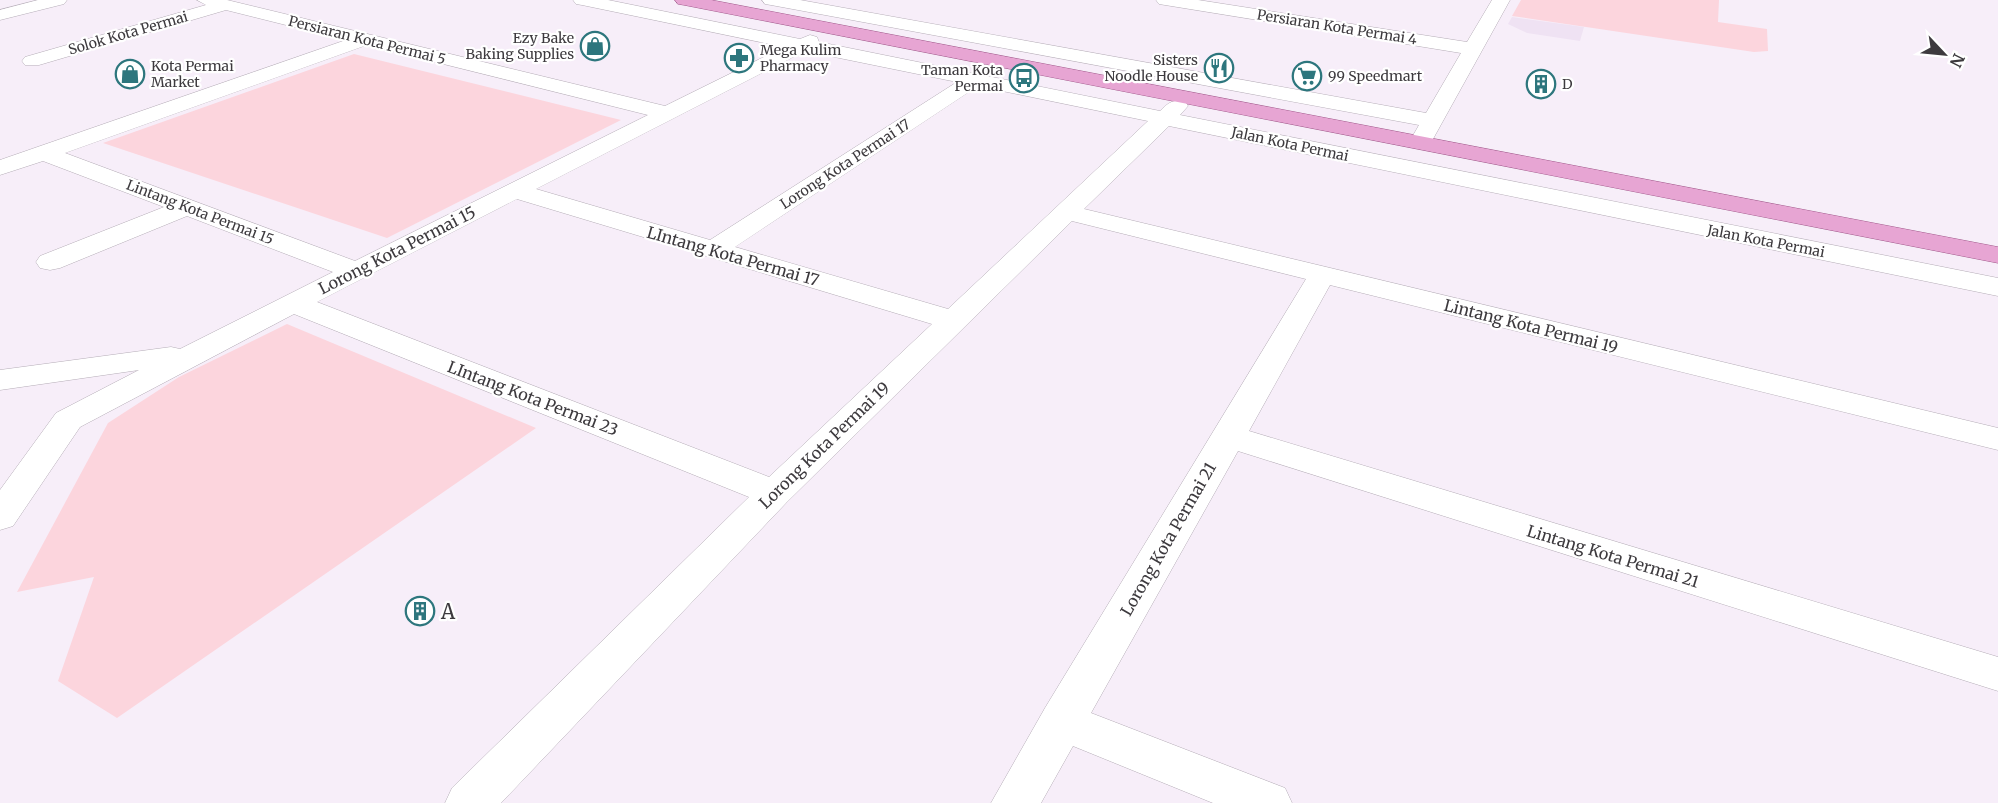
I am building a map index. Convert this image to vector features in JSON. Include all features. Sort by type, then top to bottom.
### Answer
[{"type":"main road","name":"Jalan Kota Permai","points":[[684,0],[912,44],[1176,107],[1420,141],[1998,255]]},
{"type":"street","points":[[0,15],[58,0]]},
{"type":"street","name":"Jalan Kota Permai","points":[[582,0],[976,79],[1176,107],[1675,222],[1998,287]]},
{"type":"street","points":[[771,0],[1432,121]]},
{"type":"street","name":"Persiaran Kota Permai 4","points":[[1165,0],[1288,12],[1473,49]]},
{"type":"street","points":[[1420,141],[1501,0]]},
{"type":"street","name":"Persiaran Kota Permai 5","points":[[215,2],[667,114]]},
{"type":"street","name":"Solok Kota Permai","points":[[32,61],[215,2]]},
{"type":"street","name":"Lorong Kota Permai 15","points":[[0,517],[68,420],[194,353],[834,29]]},
{"type":"street","points":[[912,44],[937,30]]},
{"type":"street","points":[[0,168],[366,39]]},
{"type":"street","name":"Lorong Kota Permai 17","points":[[713,250],[976,79]]},
{"type":"street","name":"Lorong Kota Permai 19","points":[[469,803],[774,493],[1176,107]]},
{"type":"street","name":"Lintang Kota Permai 15","points":[[44,153],[357,271]]},
{"type":"street","name":"LIntang Kota Permai 17","points":[[515,191],[952,320]]},
{"type":"street","points":[[1675,222],[1677,192]]},
{"type":"street","points":[[50,262],[187,207]]},
{"type":"street","name":"Lintang Kota Permai 19","points":[[1065,212],[1998,439]]},
{"type":"street","name":"Lorong Kota Permai 21","points":[[1015,803],[1322,275]]},
{"type":"street","name":"LIntang Kota Permai 23","points":[[293,303],[774,493]]},
{"type":"street","points":[[0,380],[194,353]]},
{"type":"street","name":"Lintang Kota Permai 21","points":[[1228,436],[1998,674]]},
{"type":"street","points":[[1061,721],[1268,803]]},
{"type":"shaded area","points":[[1521,0],[1719,0],[1718,22],[1767,29],[1768,51],[1754,52],[1512,16]]},
{"type":"shaded area","points":[[1512,17],[1584,27],[1580,41],[1527,33],[1508,24]]},
{"type":"shaded area","points":[[354,54],[621,120],[387,238],[103,143]]},
{"type":"shaded area","points":[[287,324],[536,428],[117,718],[58,681],[94,577],[17,592],[108,423],[179,377]]},
{"type":"place","name":"Ezy Bake Baking Supplies","points":[[595,46]]},
{"type":"place","name":"Mega Kulim Pharmacy","points":[[739,58]]},
{"type":"place","name":"Sisters Noodle House","points":[[1219,68]]},
{"type":"place","name":"Kota Permai Market","points":[[130,74]]},
{"type":"place","name":"99 Speedmart","points":[[1307,76]]},
{"type":"place","name":"Taman Kota Permai","points":[[1024,78]]},
{"type":"place","name":"D","points":[[1541,84]]},
{"type":"place","name":"A","points":[[420,611]]}]
